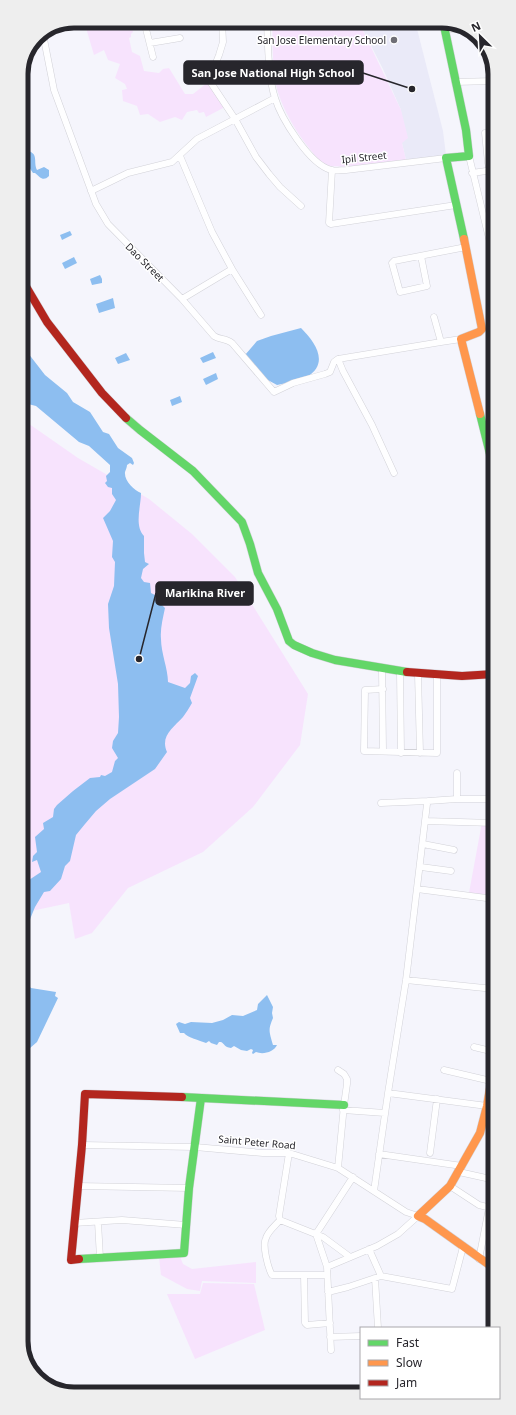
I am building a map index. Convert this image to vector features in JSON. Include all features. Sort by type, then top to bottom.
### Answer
[{"type":"street","points":[[146,28],[153,57]]},
{"type":"street","points":[[222,28],[223,42],[209,80],[268,174],[301,206]]},
{"type":"street","name":"Ipil Street","points":[[267,28],[271,78],[275,98],[291,130],[307,152],[317,162],[332,170],[346,170],[469,156]]},
{"type":"street","points":[[445,28],[466,130],[472,173],[488,235]]},
{"type":"street","points":[[150,44],[180,38]]},
{"type":"street","name":"Dao Street","points":[[44,39],[54,90],[96,204],[108,224],[182,299],[214,336],[227,339],[232,342],[274,392],[293,383],[330,372],[336,361]]},
{"type":"street","points":[[455,82],[488,81]]},
{"type":"street","points":[[91,191],[128,173],[172,162],[197,139],[275,98]]},
{"type":"street","points":[[485,133],[488,151]]},
{"type":"street","points":[[180,156],[212,232],[232,269],[261,315]]},
{"type":"street","points":[[394,473],[372,426],[343,371],[336,361],[461,339],[479,332],[482,329],[466,247],[446,158]]},
{"type":"street","points":[[332,170],[330,223],[336,224],[456,205]]},
{"type":"street","points":[[472,173],[488,171]]},
{"type":"street","points":[[421,256],[427,286],[400,292],[393,262],[396,260],[466,247]]},
{"type":"street","points":[[182,299],[232,269]]},
{"type":"street","points":[[28,290],[47,322],[102,393],[140,430],[193,472],[242,522],[258,573],[277,609],[289,641],[294,645],[312,653],[335,660],[382,669],[437,675],[462,676],[488,674]]},
{"type":"street","points":[[434,317],[441,342]]},
{"type":"street","points":[[461,339],[488,446]]},
{"type":"street","points":[[382,669],[383,752]]},
{"type":"street","points":[[400,672],[401,753]]},
{"type":"street","points":[[418,674],[420,753]]},
{"type":"street","points":[[383,689],[365,690],[364,751],[437,753],[437,675]]},
{"type":"street","points":[[457,774],[457,798]]},
{"type":"street","points":[[381,803],[457,798],[488,798]]},
{"type":"street","points":[[374,1191],[406,980],[428,801]]},
{"type":"street","points":[[425,821],[488,823]]},
{"type":"street","points":[[423,844],[454,850]]},
{"type":"street","points":[[420,867],[451,871]]},
{"type":"street","points":[[417,889],[488,898]]},
{"type":"street","points":[[406,980],[488,988]]},
{"type":"street","points":[[474,1046],[488,1050]]},
{"type":"street","points":[[338,1070],[344,1074],[347,1079],[338,1168]]},
{"type":"street","points":[[444,1070],[488,1075]]},
{"type":"street","points":[[388,1093],[487,1106]]},
{"type":"street","points":[[201,1098],[189,1188],[184,1253],[71,1260],[82,1145],[85,1094],[201,1098],[344,1108],[385,1113]]},
{"type":"street","points":[[430,1153],[437,1099]]},
{"type":"street","points":[[326,1267],[370,1249],[398,1234],[450,1186],[480,1133],[488,1101]]},
{"type":"street","name":"Saint Peter Road","points":[[82,1145],[195,1147],[263,1153],[289,1153],[338,1168],[406,1212],[424,1219],[488,1265]]},
{"type":"street","points":[[289,1153],[279,1216],[280,1220],[265,1238],[265,1250],[270,1272],[272,1275],[327,1275]]},
{"type":"street","points":[[380,1154],[461,1169],[488,1178]]},
{"type":"street","points":[[331,1350],[326,1267],[316,1234],[353,1177]]},
{"type":"street","points":[[78,1186],[189,1188]]},
{"type":"street","points":[[450,1186],[479,1205],[488,1208]]},
{"type":"street","points":[[74,1223],[122,1220],[186,1225]]},
{"type":"street","points":[[280,1220],[316,1234],[350,1257]]},
{"type":"street","points":[[98,1222],[100,1258]]},
{"type":"street","points":[[479,1259],[488,1224]]},
{"type":"street","points":[[328,1292],[378,1277],[452,1289],[463,1247]]},
{"type":"street","points":[[370,1249],[378,1277],[378,1327]]},
{"type":"street","points":[[304,1275],[305,1323],[307,1325],[330,1323]]},
{"type":"street","points":[[330,1337],[360,1336]]},
{"type":"shaded area","points":[[86,28],[132,28],[133,32],[129,38],[132,52],[140,56],[144,71],[159,73],[163,69],[169,68],[185,94],[193,94],[207,83],[225,107],[206,117],[204,112],[199,113],[197,110],[187,112],[182,120],[175,117],[160,122],[148,114],[140,115],[137,106],[123,101],[122,90],[127,89],[125,84],[115,78],[120,64],[108,60],[104,50],[94,55]]},
{"type":"shaded area","points":[[272,28],[362,28],[401,110],[408,138],[402,143],[406,160],[363,167],[325,166],[309,149],[289,118],[279,96],[276,85]]},
{"type":"shaded area","points":[[362,28],[417,28],[443,131],[446,155],[406,160],[402,143],[401,110],[383,69]]},
{"type":"shaded area","points":[[28,423],[78,458],[149,499],[192,534],[235,577],[308,694],[300,745],[253,807],[203,852],[128,888],[92,933],[75,939],[69,903],[28,912]]},
{"type":"shaded area","points":[[482,822],[488,822],[488,895],[469,893]]},
{"type":"shaded area","points":[[179,1254],[183,1264],[192,1269],[256,1262],[256,1283],[202,1281],[200,1291],[187,1289],[161,1275],[159,1257]]},
{"type":"shaded area","points":[[203,1283],[254,1284],[265,1330],[195,1359],[167,1294],[200,1294]]},
{"type":"water","points":[[28,151],[35,156],[37,170],[44,167],[49,170],[49,176],[43,179],[33,173],[29,167]]},
{"type":"water","points":[[70,231],[72,235],[62,240],[60,235]]},
{"type":"water","points":[[74,257],[77,263],[65,269],[62,263]]},
{"type":"water","points":[[100,275],[102,283],[92,285],[90,279]]},
{"type":"water","points":[[113,298],[115,308],[99,313],[96,304]]},
{"type":"water","points":[[301,328],[315,346],[319,359],[318,365],[314,371],[304,379],[277,385],[266,379],[245,355],[257,341]]},
{"type":"water","points":[[213,352],[216,358],[203,363],[200,358]]},
{"type":"water","points":[[28,353],[45,375],[67,393],[73,402],[90,412],[103,432],[109,434],[118,448],[132,458],[134,463],[133,465],[130,463],[127,465],[125,475],[130,485],[141,493],[139,527],[144,536],[145,562],[149,564],[143,569],[141,578],[144,582],[150,583],[151,593],[155,595],[155,598],[165,608],[162,624],[161,644],[168,682],[185,688],[190,683],[191,676],[195,673],[198,676],[190,698],[192,703],[183,717],[166,737],[165,746],[167,752],[155,769],[110,799],[96,811],[76,835],[70,861],[65,866],[61,879],[50,891],[44,892],[35,907],[28,924],[28,882],[41,872],[37,860],[32,862],[33,856],[37,852],[35,837],[44,829],[43,823],[53,817],[54,809],[57,805],[73,791],[90,778],[100,777],[101,775],[105,776],[112,772],[115,761],[118,758],[112,748],[113,741],[118,733],[119,717],[118,684],[109,628],[108,604],[114,586],[115,562],[112,557],[113,541],[103,518],[110,511],[116,500],[112,494],[112,488],[108,487],[105,483],[107,481],[106,476],[110,472],[110,465],[89,446],[79,442],[36,406],[28,404]]},
{"type":"water","points":[[126,353],[130,360],[118,364],[115,358]]},
{"type":"water","points":[[216,373],[218,379],[206,385],[203,379]]},
{"type":"water","points":[[180,396],[182,402],[172,406],[170,400]]},
{"type":"water","points":[[28,985],[31,988],[56,992],[55,996],[58,998],[37,1042],[28,1050]]},
{"type":"water","points":[[267,995],[273,1007],[273,1018],[270,1025],[270,1033],[273,1045],[277,1045],[268,1052],[256,1052],[253,1054],[253,1050],[251,1049],[247,1051],[241,1050],[234,1046],[229,1048],[221,1042],[217,1045],[209,1041],[206,1043],[191,1038],[184,1033],[180,1033],[176,1024],[179,1022],[185,1024],[191,1022],[212,1023],[223,1020],[232,1015],[243,1016],[257,1010],[258,1004]]},
{"type":"traffic: fast","points":[[444,28],[466,130],[469,156],[446,158],[464,239]]},
{"type":"traffic: fast","points":[[480,414],[488,446]]},
{"type":"traffic: fast","points":[[126,418],[193,471],[242,522],[258,573],[277,609],[289,641],[294,645],[312,653],[335,660],[407,672]]},
{"type":"traffic: fast","points":[[182,1097],[344,1105]]},
{"type":"traffic: fast","points":[[79,1259],[184,1253],[189,1188],[201,1098]]},
{"type":"traffic: slow","points":[[464,239],[482,329],[479,332],[461,339],[480,414]]},
{"type":"traffic: slow","points":[[488,1100],[480,1133],[450,1186],[418,1216],[425,1219],[488,1264]]},
{"type":"traffic: jam","points":[[28,290],[47,322],[102,393],[126,418]]},
{"type":"traffic: jam","points":[[407,672],[462,676],[488,674]]},
{"type":"traffic: jam","points":[[79,1259],[71,1260],[82,1145],[85,1094],[182,1097]]},
{"type":"place","name":"San Jose Elementary School","points":[[394,40]]},
{"type":"place","name":"San Jose National High School","points":[[412,89]]},
{"type":"place","name":"Marikina River","points":[[139,659]]}]
